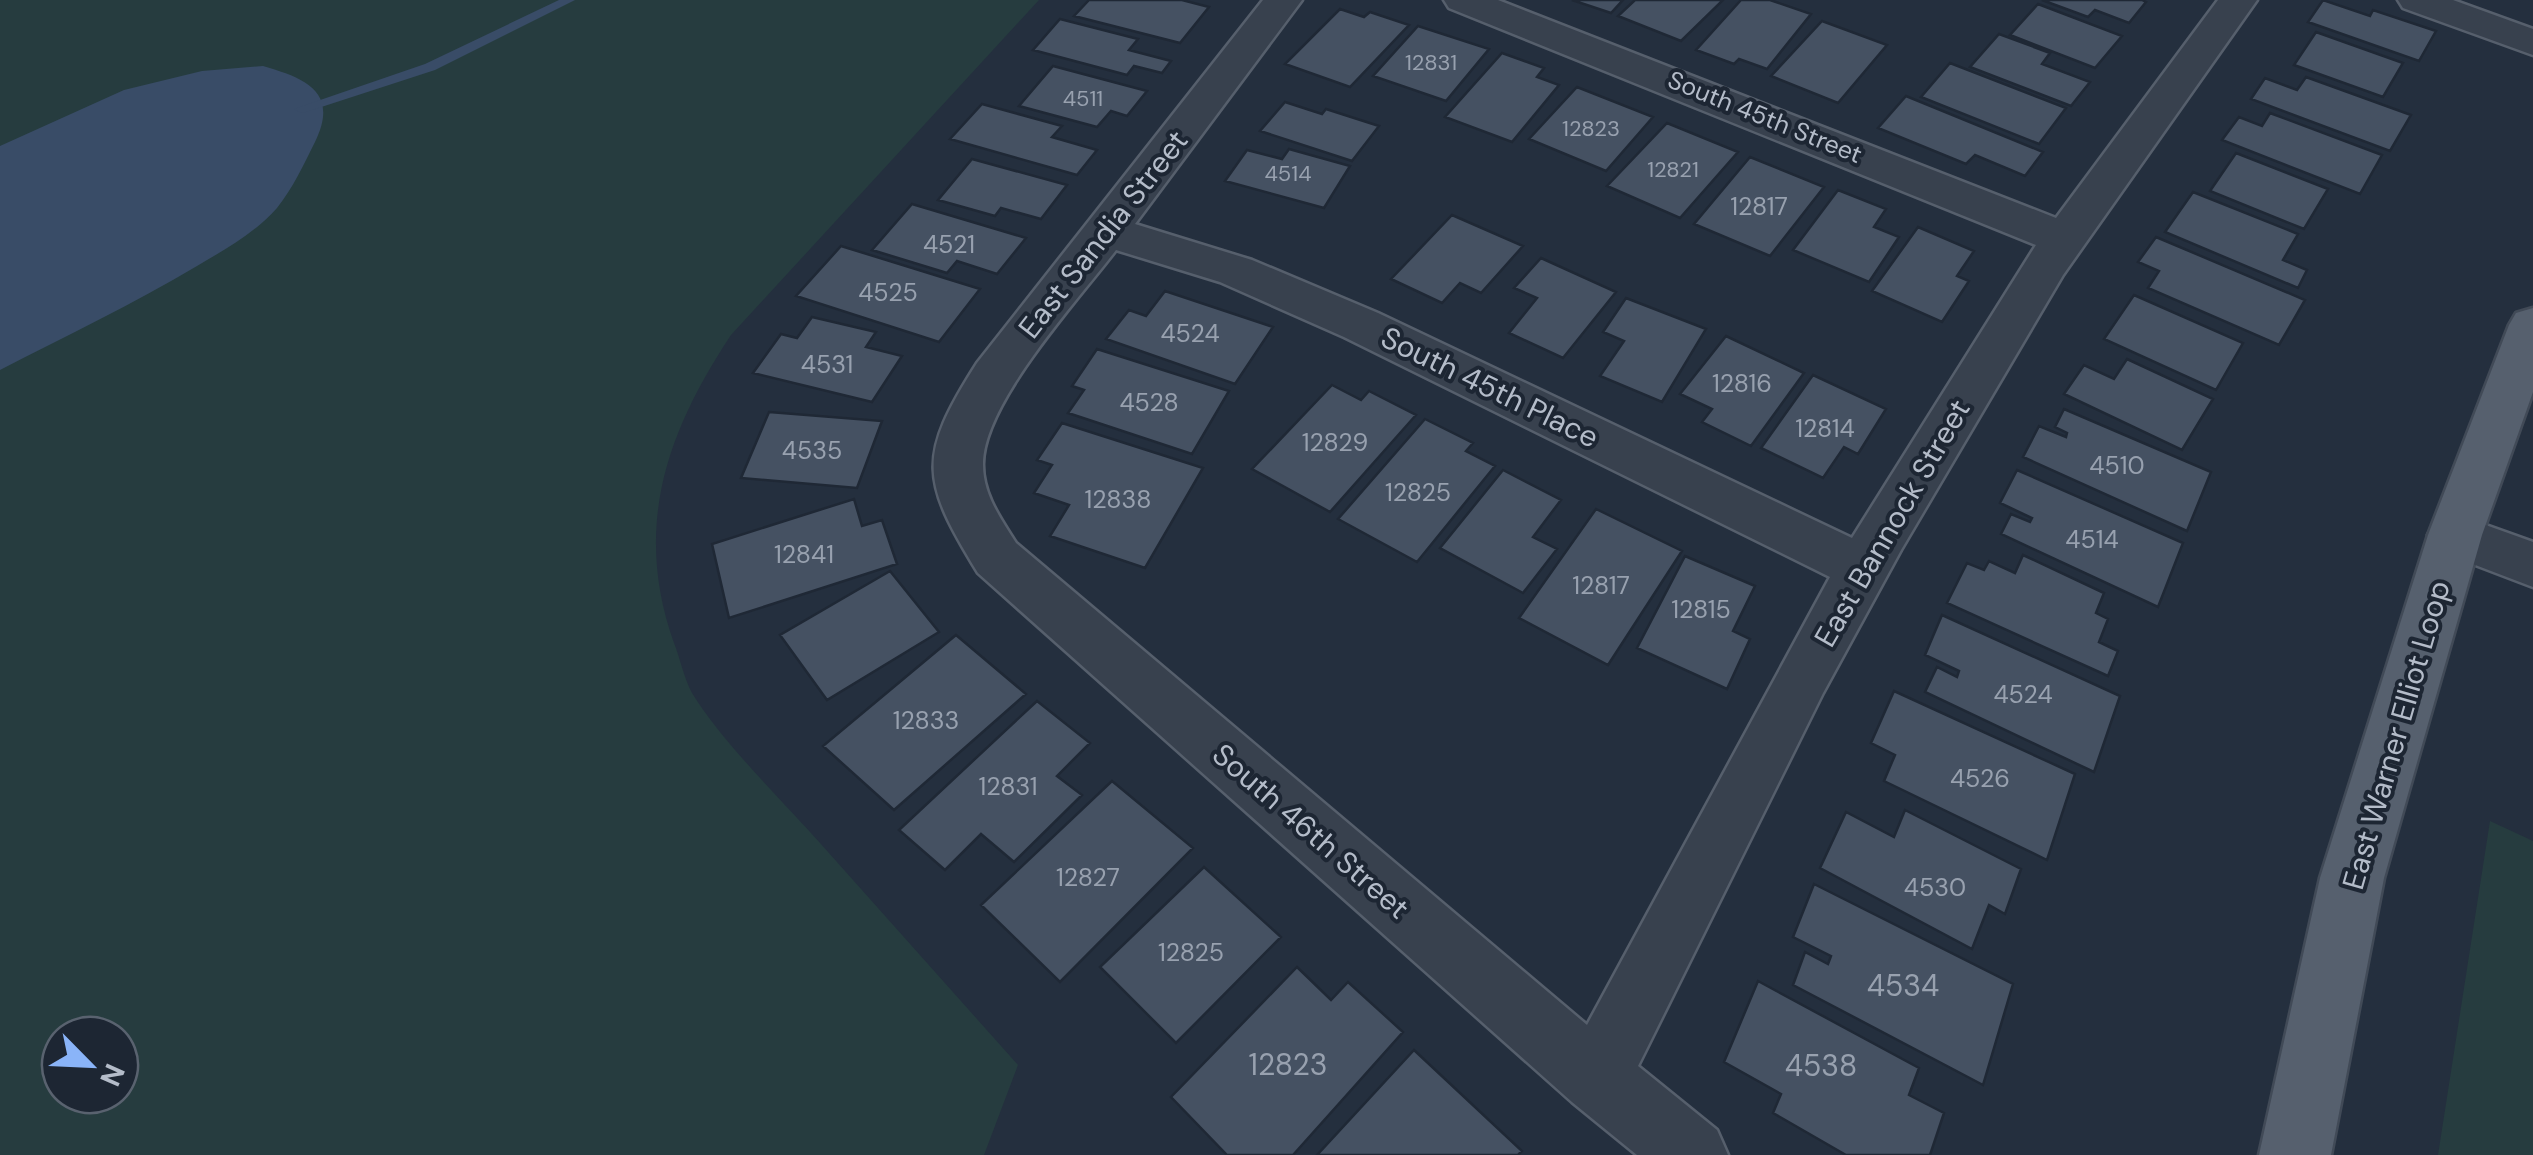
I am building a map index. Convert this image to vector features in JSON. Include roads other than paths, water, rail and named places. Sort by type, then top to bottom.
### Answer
[{"type":"main road","name":"East Warner Elliot Loop","points":[[2295,1155],[2352,878],[2455,535],[2533,325]]},
{"type":"street","name":"East Sandia Street","points":[[957,484],[957,454],[964,422],[994,376],[1283,0]]},
{"type":"street","name":"South 45th Street","points":[[1463,0],[1553,32],[2064,240]]},
{"type":"street","name":"East Bannock Street","points":[[1596,1078],[1803,676],[1863,568],[2064,240],[2238,0]]},
{"type":"street","points":[[2417,0],[2533,43]]},
{"type":"street","name":"South 45th Place","points":[[1106,231],[1236,271],[1361,325],[1863,568]]},
{"type":"street","name":"South 46th Street","points":[[957,484],[975,524],[997,558],[1596,1078],[1692,1155]]},
{"type":"street","points":[[2455,535],[2533,565]]},
{"type":"water","points":[[263,66],[314,89],[323,110],[315,142],[277,208],[249,233],[197,266],[0,370],[0,146],[124,90],[202,71]]},
{"type":"waterway","points":[[301,109],[430,67],[569,0]]}]
